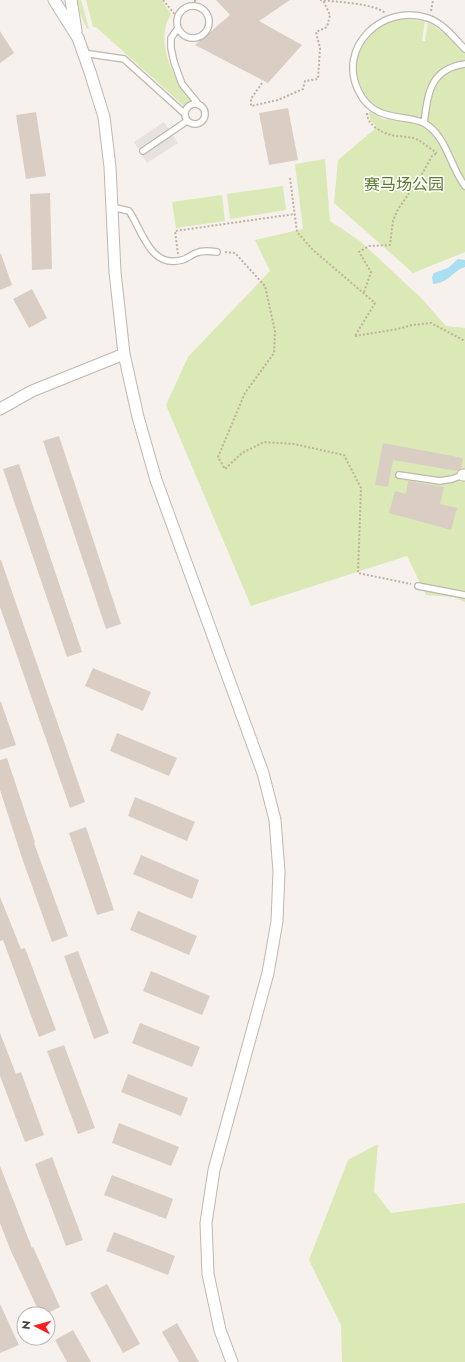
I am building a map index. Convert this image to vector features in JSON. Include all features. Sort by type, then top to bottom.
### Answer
[{"type":"street","points":[[54,0],[78,38]]},
{"type":"street","points":[[71,0],[78,38],[104,117],[110,167],[115,272],[124,354],[138,417],[156,480],[263,773],[275,820],[279,872],[277,921],[268,973],[214,1170],[206,1223],[208,1274],[220,1330],[232,1362]]},
{"type":"street","points":[[0,409],[32,392],[124,354]]},
{"type":"lane","points":[[83,53],[124,59],[185,114],[187,121],[196,125],[202,122],[205,113],[202,107],[182,84],[174,62],[171,48],[172,38],[178,28],[178,17],[184,8],[195,3],[204,10],[210,19],[210,24],[205,34],[196,38],[191,38],[181,33],[178,28]]},
{"type":"lane","points":[[465,49],[442,25],[428,18],[402,15],[390,18],[375,25],[367,32],[356,51],[353,62],[353,72],[358,91],[362,98],[379,113],[424,123],[443,143],[465,186]]},
{"type":"lane","points":[[424,123],[427,100],[434,82],[448,68],[465,64]]},
{"type":"lane","points":[[185,114],[193,104],[199,105]]},
{"type":"lane","points":[[143,151],[187,121]]},
{"type":"lane","points":[[112,207],[129,211],[147,245],[157,255],[170,261],[179,261],[202,251],[217,252]]},
{"type":"lane","points":[[399,475],[440,481],[464,475]]},
{"type":"lane","points":[[418,586],[465,595]]},
{"type":"path","points":[[163,0],[178,17]]},
{"type":"path","points":[[321,0],[372,7],[381,10],[390,18]]},
{"type":"path","points":[[262,83],[251,99],[251,106],[278,100],[303,89],[305,82],[318,79],[320,48],[316,32],[327,27],[330,15],[321,0]]},
{"type":"path","points":[[428,18],[431,12],[433,0]]},
{"type":"path","points":[[370,106],[367,116],[368,121],[371,124],[389,135],[418,140],[437,153],[449,156]]},
{"type":"path","points":[[364,292],[371,272],[359,252],[368,246],[390,245],[393,221],[397,211],[432,156],[437,153]]},
{"type":"path","points":[[290,178],[297,232],[313,250],[364,292],[375,303],[355,336],[398,329],[412,325],[431,323],[465,341]]},
{"type":"path","points":[[179,261],[175,231],[295,214]]},
{"type":"path","points":[[217,252],[235,253],[265,286],[275,331],[274,353],[245,393],[218,457],[225,469],[242,454],[264,442],[294,444],[344,456],[361,488],[358,573],[418,586]]},
{"type":"green space","points":[[77,0],[81,0],[89,29],[87,29],[80,14]]},
{"type":"green space","points":[[86,0],[161,0],[171,14],[166,25],[164,36],[168,59],[178,82],[192,101],[184,106],[96,27],[93,27]]},
{"type":"green space","name":"赛马场公园","points":[[403,19],[425,21],[422,41],[425,41],[428,22],[445,34],[465,53],[465,252],[413,273],[334,203],[338,160],[377,127],[370,120],[369,111],[385,120],[392,114],[379,108],[369,100],[362,89],[358,78],[357,65],[359,53],[365,41],[381,26]]},
{"type":"green space","points":[[325,159],[330,221],[360,241],[422,299],[446,326],[465,328],[465,602],[453,597],[426,595],[407,556],[251,606],[166,405],[188,357],[270,271],[255,240],[303,229],[295,164]]},
{"type":"green space","points":[[283,186],[286,210],[230,219],[227,194]]},
{"type":"green space","points":[[222,195],[225,221],[176,228],[172,202]]},
{"type":"green space","points":[[378,1144],[374,1191],[391,1213],[465,1203],[465,1362],[342,1362],[341,1325],[309,1260],[348,1160]]},
{"type":"shaded area","points":[[164,122],[178,143],[147,163],[134,142]]},
{"type":"water","points":[[458,259],[465,260],[465,267],[447,279],[433,284],[432,277],[434,273],[448,268]]},
{"type":"building","points":[[216,0],[290,0],[259,21],[302,45],[268,83],[195,45],[230,15]]},
{"type":"building","points":[[0,31],[14,53],[0,63]]},
{"type":"building","points":[[288,108],[298,160],[269,165],[259,113]]},
{"type":"building","points":[[36,112],[46,176],[26,179],[16,115]]},
{"type":"building","points":[[50,193],[52,269],[32,270],[30,194]]},
{"type":"building","points":[[0,254],[12,285],[0,290]]},
{"type":"building","points":[[32,289],[47,318],[29,328],[13,299]]},
{"type":"building","points":[[59,436],[121,624],[106,629],[43,441]]},
{"type":"building","points":[[383,443],[463,458],[461,469],[457,471],[393,460],[388,487],[375,485]]},
{"type":"building","points":[[19,464],[82,652],[67,657],[3,469]]},
{"type":"building","points":[[408,481],[444,487],[440,504],[457,508],[451,530],[389,513],[395,491],[406,494]]},
{"type":"building","points":[[0,560],[85,802],[70,808],[0,607]]},
{"type":"building","points":[[93,668],[151,692],[143,711],[85,686]]},
{"type":"building","points":[[0,702],[16,745],[0,750]]},
{"type":"building","points":[[117,733],[177,758],[169,776],[110,751]]},
{"type":"building","points":[[7,758],[35,842],[34,843],[68,936],[52,942],[0,790],[0,760]]},
{"type":"building","points":[[135,797],[195,822],[187,841],[128,816]]},
{"type":"building","points":[[86,827],[114,910],[97,915],[69,833]]},
{"type":"building","points":[[141,855],[199,880],[192,899],[133,874]]},
{"type":"building","points":[[0,897],[21,949],[25,948],[56,1030],[39,1037],[3,940],[0,941]]},
{"type":"building","points":[[138,911],[197,936],[189,955],[130,930]]},
{"type":"building","points":[[78,951],[109,1033],[94,1039],[64,956]]},
{"type":"building","points":[[151,971],[210,996],[202,1015],[143,991]]},
{"type":"building","points":[[140,1023],[200,1047],[192,1067],[132,1043]]},
{"type":"building","points":[[0,1033],[16,1074],[21,1072],[44,1135],[25,1142],[0,1076]]},
{"type":"building","points":[[64,1045],[95,1128],[78,1134],[47,1051]]},
{"type":"building","points":[[128,1074],[188,1098],[181,1116],[121,1092]]},
{"type":"building","points":[[119,1123],[179,1147],[171,1166],[112,1143]]},
{"type":"building","points":[[52,1157],[83,1240],[66,1246],[35,1164]]},
{"type":"building","points":[[0,1166],[32,1248],[33,1247],[60,1307],[56,1309],[56,1306],[36,1306],[10,1249],[0,1223]]},
{"type":"building","points":[[112,1175],[173,1199],[166,1219],[104,1195]]},
{"type":"building","points":[[114,1232],[175,1256],[168,1275],[106,1251]]},
{"type":"building","points":[[107,1284],[140,1344],[123,1353],[90,1293]]},
{"type":"building","points":[[0,1304],[16,1339],[17,1346],[0,1353]]},
{"type":"building","points":[[177,1323],[199,1362],[179,1362],[162,1332]]},
{"type":"building","points":[[73,1330],[91,1362],[67,1362],[56,1339]]}]
